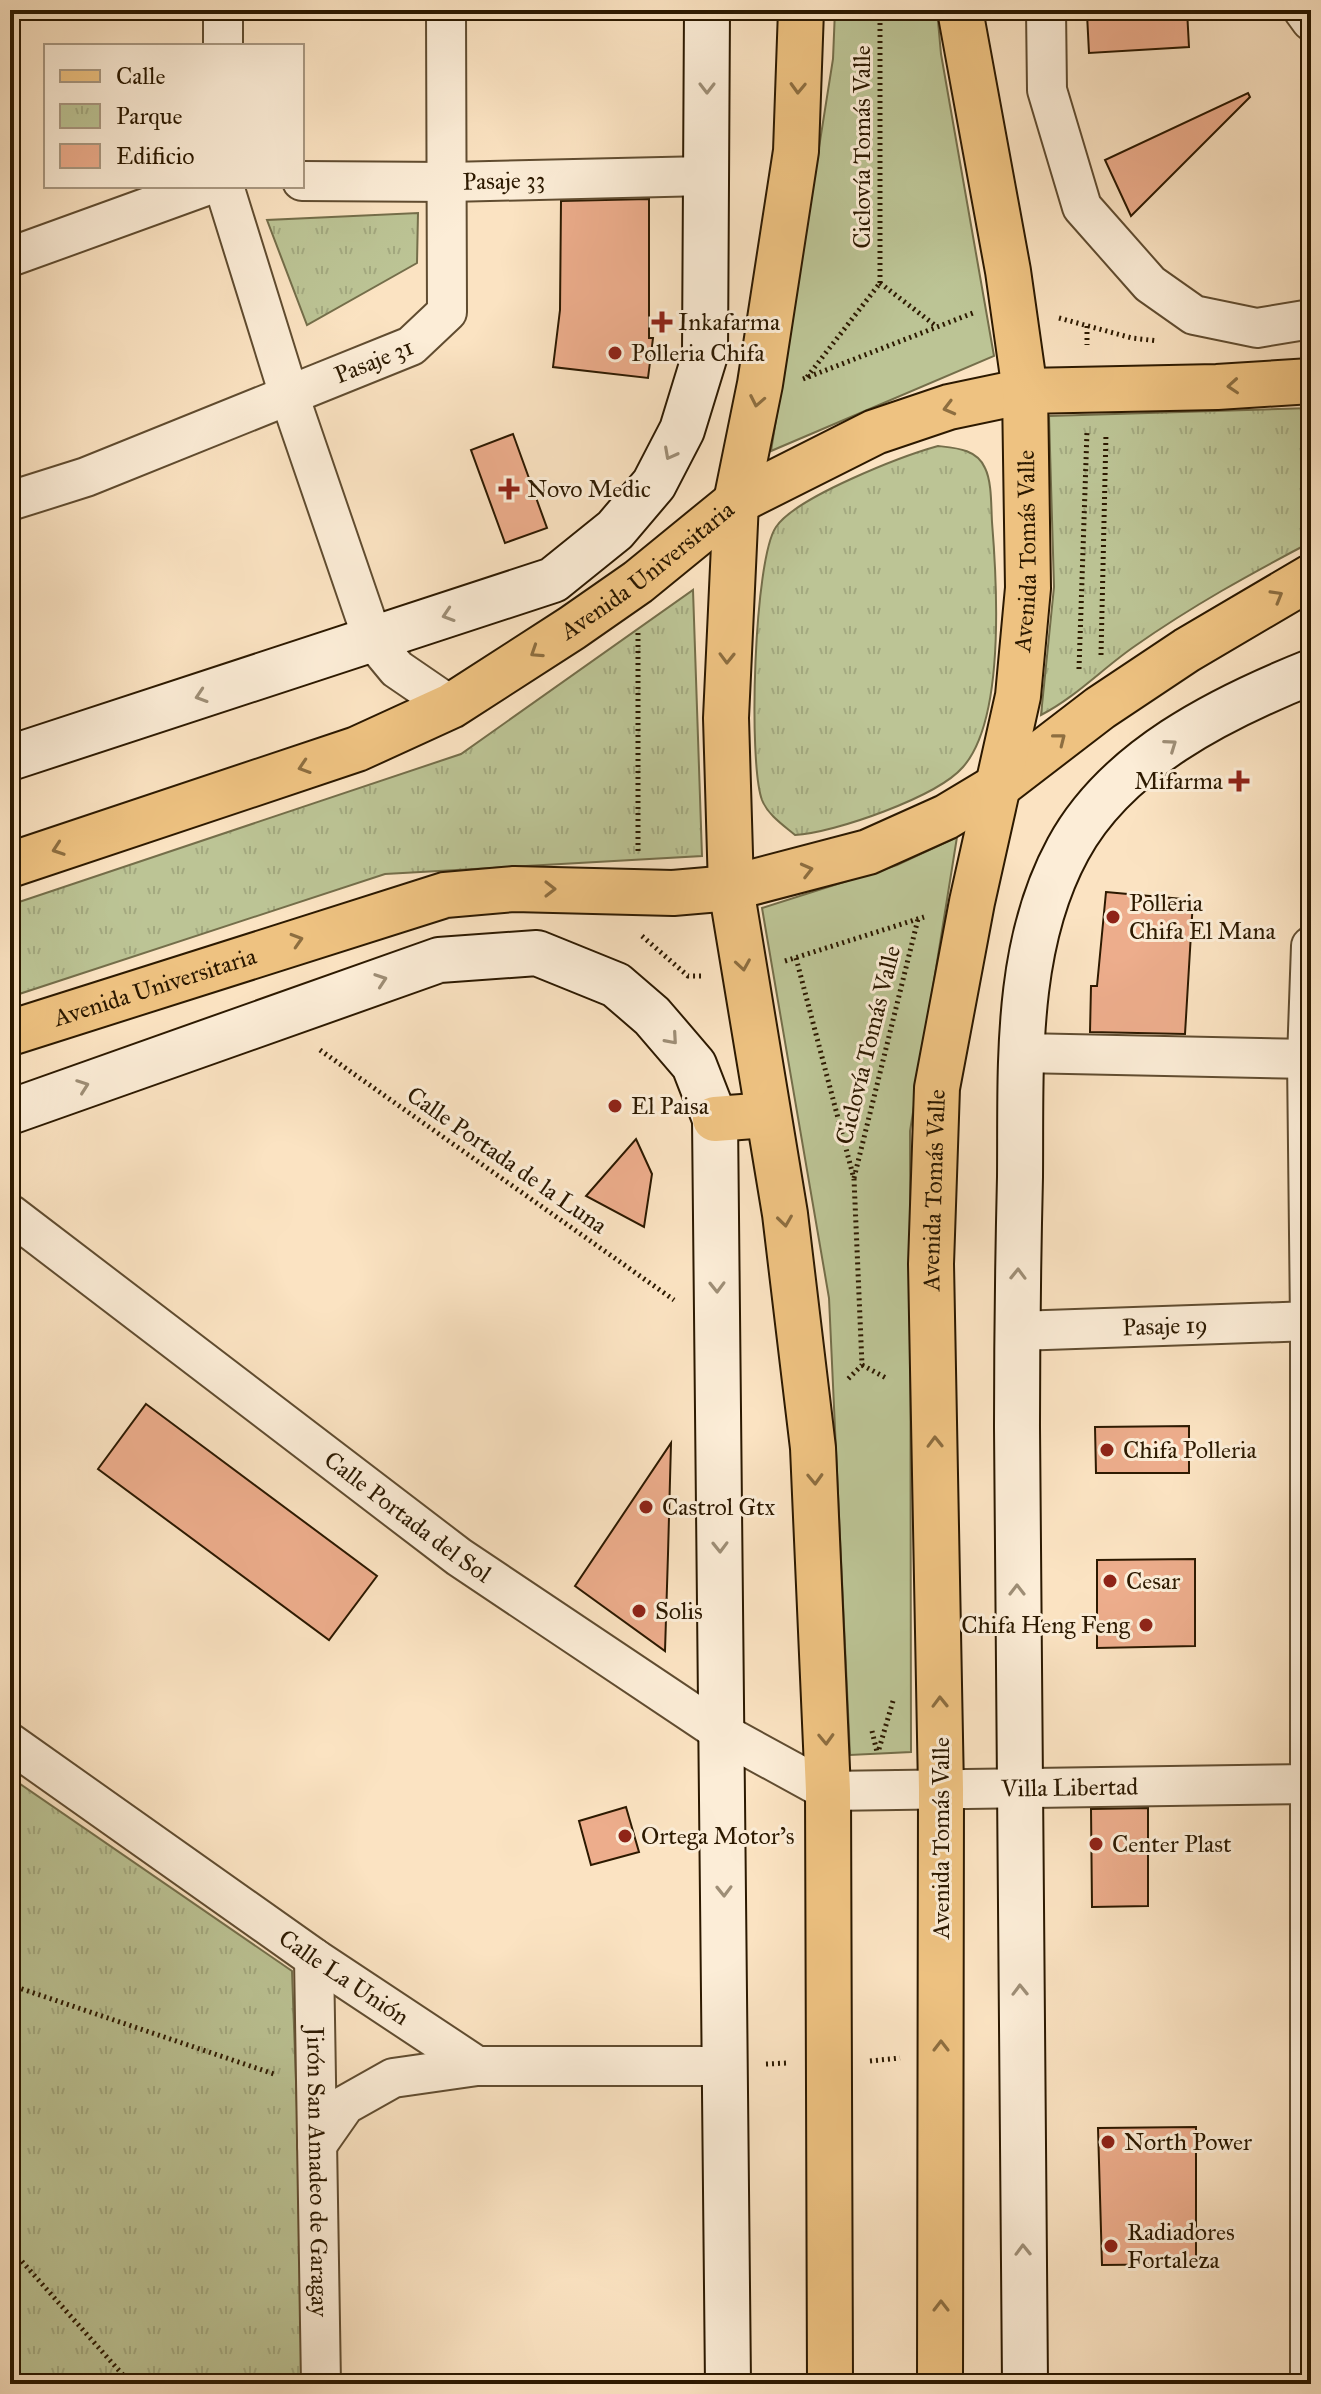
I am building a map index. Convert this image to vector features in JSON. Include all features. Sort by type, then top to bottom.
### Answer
[{"type":"main road","points":[[706,176],[707,10]]},
{"type":"main road","points":[[801,10],[796,151],[760,384],[736,502],[726,718],[731,888],[785,1214],[813,1448],[828,1791],[830,2384]]},
{"type":"main road","name":"Avenida Tomás Valle","points":[[940,2384],[941,1789],[931,1264],[937,1088],[972,902],[1001,784],[1018,696],[1028,588],[1025,391],[1008,271],[960,10]]},
{"type":"main road","name":"Avenida Universitaria","points":[[10,758],[553,580],[615,530],[654,484],[682,430],[705,355],[706,176]]},
{"type":"main road","name":"Avenida Universitaria","points":[[10,865],[357,749],[451,706],[638,582],[736,502],[875,432],[949,407],[1025,391],[1097,404],[1217,387],[1311,381]]},
{"type":"main road","name":"Avenida Universitaria","points":[[10,1033],[445,895],[514,889],[673,893],[731,888],[868,852],[946,817],[1001,784],[1078,725],[1187,650],[1311,577]]},
{"type":"main road","points":[[1025,2384],[1017,1787],[1017,1331],[1021,1053],[1031,951],[1069,847],[1131,773],[1186,734],[1249,699],[1311,672]]},
{"type":"main road","points":[[10,1112],[439,960],[537,953],[616,985],[652,1016],[694,1065],[715,1119],[728,2384]]},
{"type":"main road","points":[[715,1119],[768,1115]]},
{"type":"street","points":[[223,10],[223,44]]},
{"type":"street","name":"Pasaje 31","points":[[10,501],[86,477],[411,346],[447,312],[449,182],[446,10]]},
{"type":"street","points":[[1046,10],[1047,90],[1082,207],[1150,284],[1194,315],[1257,328],[1311,319]]},
{"type":"street","points":[[1303,10],[1311,21]]},
{"type":"street","name":"Pasaje 33","points":[[304,181],[449,182],[706,176]]},
{"type":"street","points":[[10,257],[200,188]]},
{"type":"street","points":[[225,188],[289,395],[373,640],[397,669],[451,706]]},
{"type":"street","points":[[1310,2384],[1311,946]]},
{"type":"street","points":[[1021,1053],[1309,1059]]},
{"type":"street","name":"Calle Portada del Sol","points":[[10,1214],[459,1557],[722,1733],[828,1791]]},
{"type":"street","name":"Pasaje 19","points":[[1017,1331],[1311,1321]]},
{"type":"street","name":"Calle La Unión","points":[[10,1743],[314,1958],[477,2066]]},
{"type":"street","name":"Villa Libertad","points":[[828,1791],[1310,1784]]},
{"type":"street","name":"Jirón San Amadeo de Garagay","points":[[314,1958],[321,2384]]},
{"type":"street","points":[[317,2145],[345,2105],[393,2078],[477,2066],[726,2066]]},
{"type":"path","name":"Ciclovía Tomás Valle","points":[[880,10],[880,283]]},
{"type":"path","points":[[807,378],[880,283],[937,327]]},
{"type":"path","points":[[1087,326],[1097,404],[1101,659]]},
{"type":"path","points":[[1078,725],[1097,404]]},
{"type":"path","points":[[638,582],[639,933],[688,976],[744,974],[972,902]]},
{"type":"path","name":"Ciclovía Tomás Valle","points":[[854,1179],[918,919]]},
{"type":"path","name":"Ciclovía Tomás Valle","points":[[796,958],[854,1179],[862,1365]]},
{"type":"path","name":"Calle Portada de la Luna","points":[[275,1018],[717,1331]]},
{"type":"path","points":[[10,1985],[279,2076]]},
{"type":"path","points":[[10,2248],[131,2384]]},
{"type":"green space","points":[[835,10],[937,10],[941,54],[994,356],[771,451],[833,59]]},
{"type":"green space","points":[[418,213],[417,263],[307,325],[267,220]]},
{"type":"green space","points":[[1311,408],[1311,542],[1178,617],[1041,715],[1054,587],[1049,416]]},
{"type":"green space","points":[[938,446],[965,451],[977,457],[985,468],[990,487],[995,649],[986,717],[977,745],[963,767],[950,778],[909,801],[858,821],[795,835],[776,819],[762,800],[755,746],[758,617],[769,546],[776,527],[805,503],[876,468]]},
{"type":"green space","points":[[693,590],[702,856],[385,874],[10,997],[10,905],[461,754]]},
{"type":"green space","points":[[957,837],[910,1131],[911,1752],[850,1755],[829,1298],[762,908],[897,865]]},
{"type":"green space","points":[[10,1777],[292,1971],[307,2384],[10,2384]]},
{"type":"building","points":[[1187,10],[1189,47],[1089,53],[1087,14]]},
{"type":"building","points":[[1248,93],[1250,97],[1131,216],[1105,160]]},
{"type":"building","points":[[649,199],[649,338],[653,338],[648,378],[553,367],[560,310],[561,201]]},
{"type":"building","name":"Novo Medic","points":[[513,434],[547,528],[505,543],[471,450]]},
{"type":"building","points":[[1106,892],[1193,900],[1185,1034],[1090,1032],[1091,986],[1097,986]]},
{"type":"building","points":[[636,1139],[652,1174],[644,1227],[586,1196]]},
{"type":"building","points":[[146,1404],[377,1576],[329,1640],[98,1469]]},
{"type":"building","points":[[1189,1426],[1189,1473],[1096,1473],[1095,1427]]},
{"type":"building","points":[[671,1443],[668,1554],[665,1651],[575,1586]]},
{"type":"building","points":[[1195,1559],[1195,1646],[1097,1648],[1097,1560]]},
{"type":"building","name":"Ortega Motor's","points":[[626,1807],[639,1852],[591,1865],[579,1821]]},
{"type":"building","points":[[1148,1808],[1148,1906],[1092,1907],[1091,1809]]},
{"type":"building","points":[[1196,2127],[1196,2264],[1102,2265],[1098,2128]]},
{"type":"place","name":"Inkafarma","points":[[662,322]]},
{"type":"place","name":"Polleria Chifa","points":[[615,353]]},
{"type":"place","name":"Novo Medic","points":[[509,489]]},
{"type":"place","name":"Mifarma","points":[[1239,781]]},
{"type":"place","name":"Polleria Chifa El Mana","points":[[1113,917]]},
{"type":"place","name":"El Paisa","points":[[615,1106]]},
{"type":"place","name":"Chifa Polleria","points":[[1107,1450]]},
{"type":"place","name":"Castrol Gtx","points":[[646,1507]]},
{"type":"place","name":"Cesar","points":[[1110,1581]]},
{"type":"place","name":"Solis","points":[[639,1611]]},
{"type":"place","name":"Chifa Heng Feng","points":[[1146,1625]]},
{"type":"place","name":"Ortega Motor's","points":[[625,1836]]},
{"type":"place","name":"Center Plast","points":[[1096,1844]]},
{"type":"place","name":"North Power","points":[[1108,2142]]},
{"type":"place","name":"Radiadores Fortaleza","points":[[1111,2246]]}]
